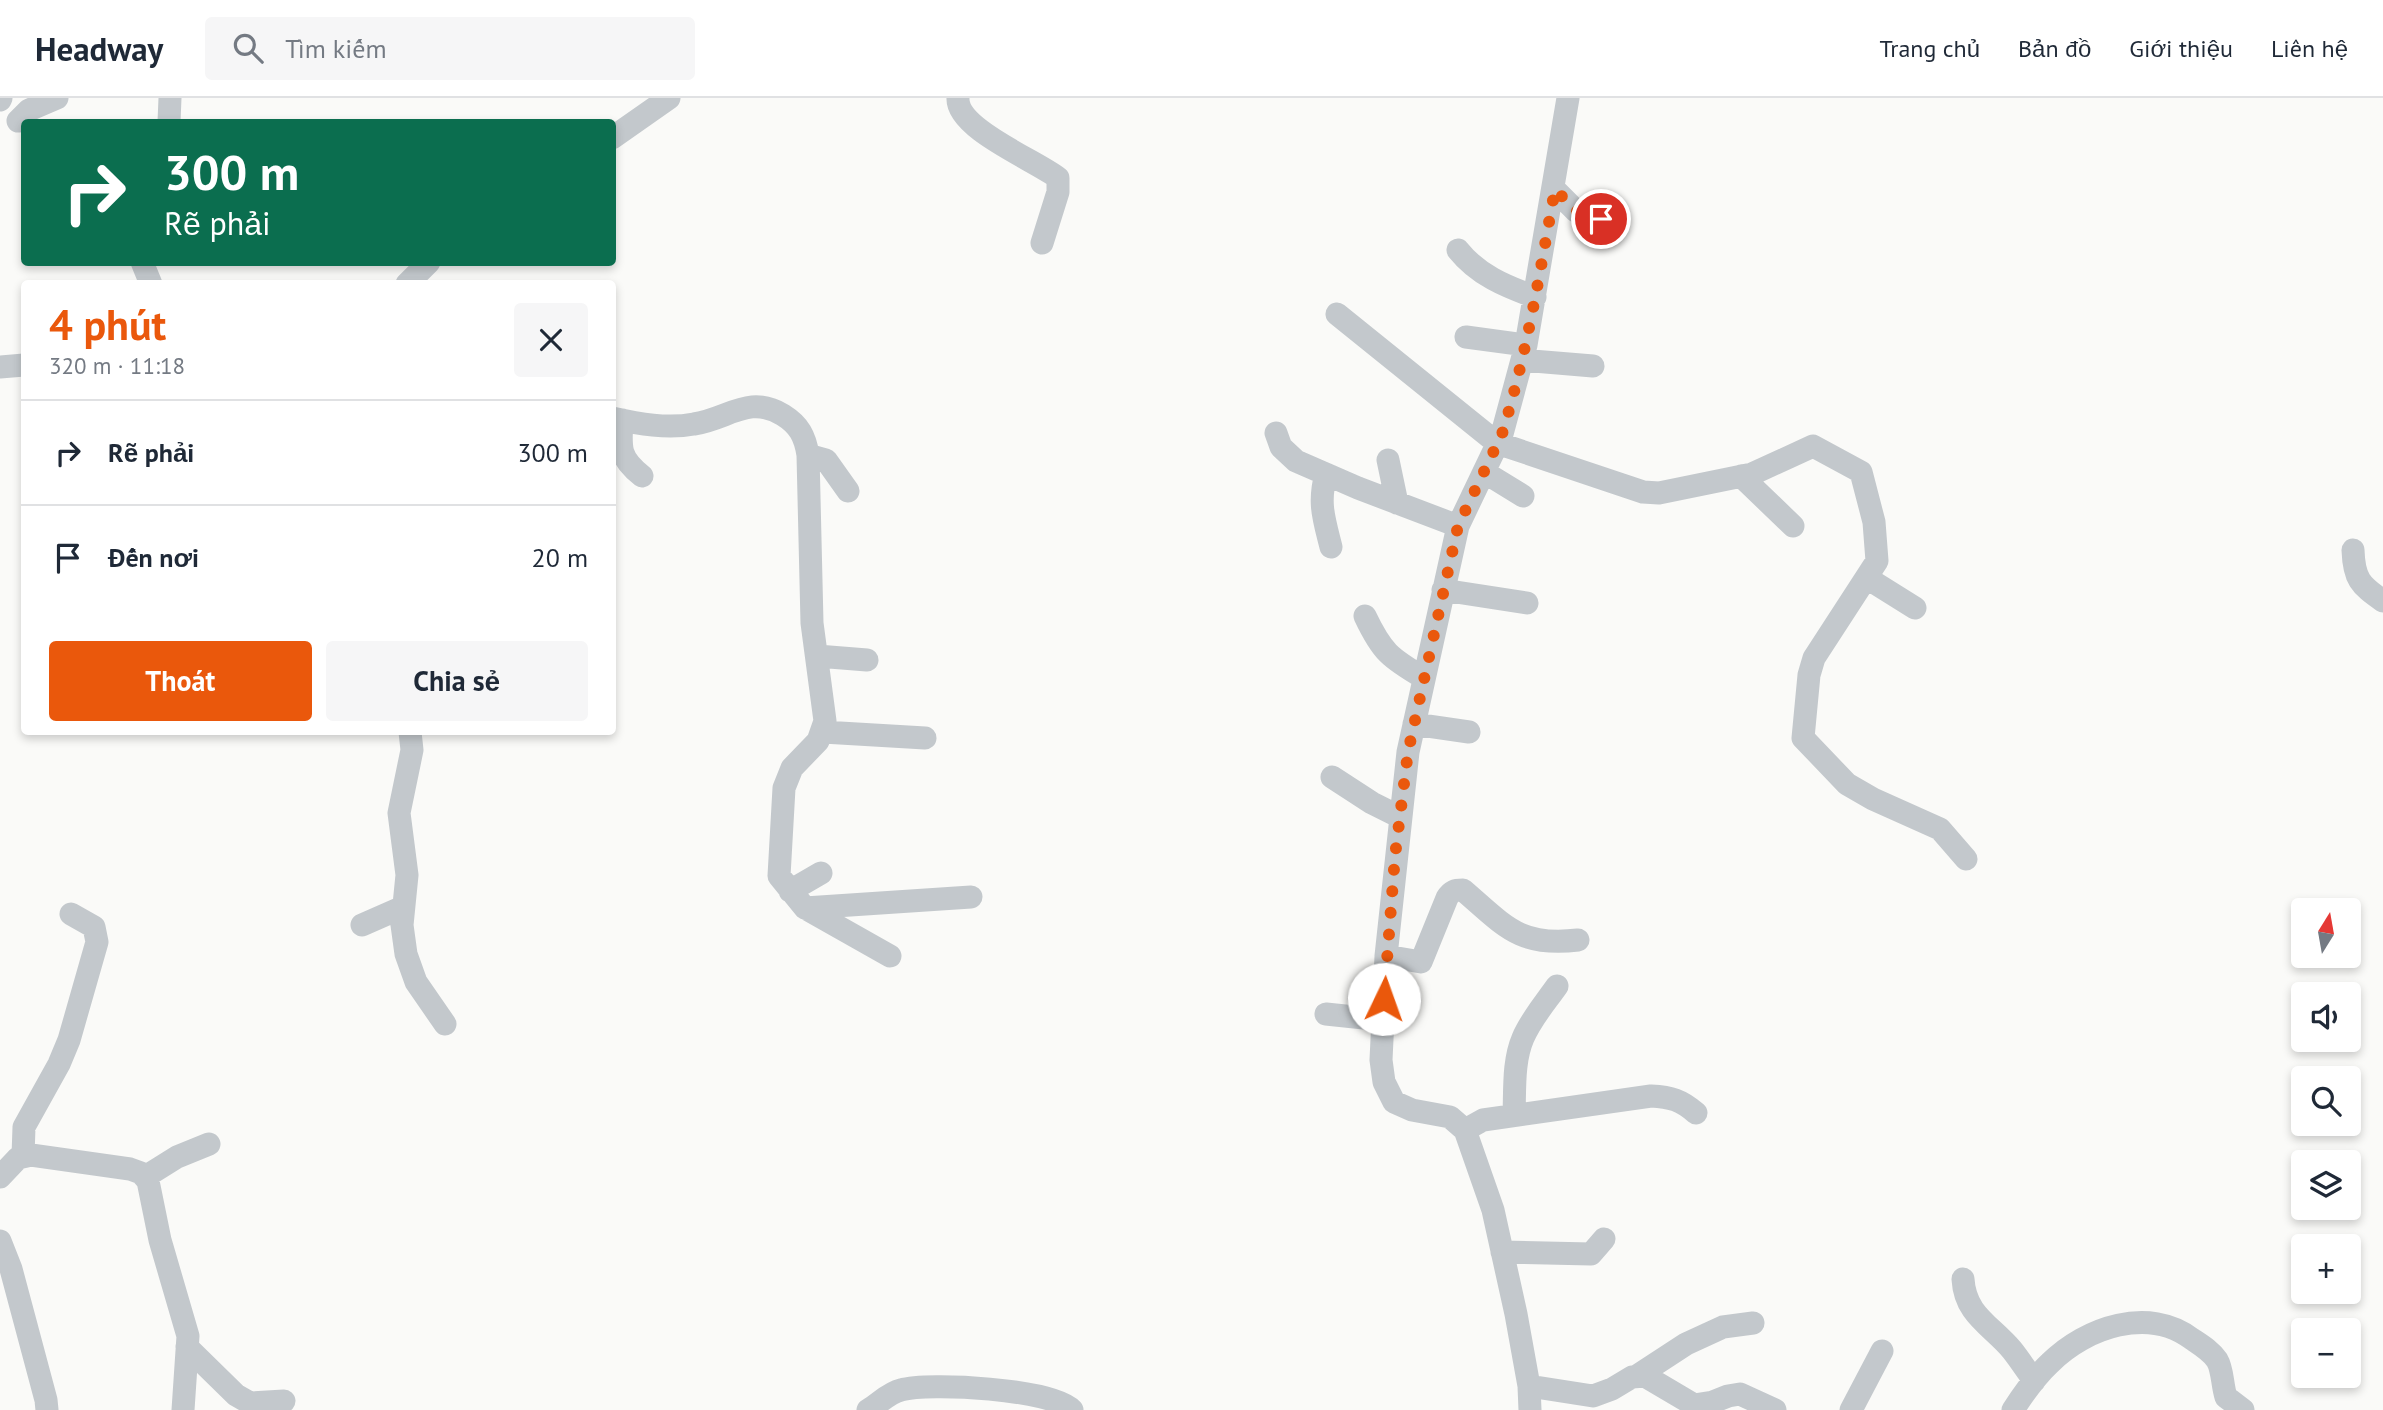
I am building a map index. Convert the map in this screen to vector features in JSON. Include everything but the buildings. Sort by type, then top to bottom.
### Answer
[{"type":"street","points":[[14,119],[57,98]]},
{"type":"street","points":[[169,119],[170,98]]},
{"type":"street","points":[[616,135],[669,98]]},
{"type":"street","points":[[958,98],[959,108],[996,143],[1045,168],[1058,178],[1059,192],[1042,243]]},
{"type":"street","points":[[1530,1410],[1529,1386],[1493,1210],[1465,1130],[1450,1117],[1412,1110],[1394,1101],[1384,1082],[1381,1060],[1386,956],[1408,752],[1458,526],[1497,443],[1524,352],[1555,189],[1568,98]]},
{"type":"street","points":[[1555,189],[1576,211],[1601,219]]},
{"type":"street","points":[[1458,250],[1469,264],[1484,275],[1535,297]]},
{"type":"street","points":[[411,280],[425,266]]},
{"type":"street","points":[[1337,314],[1497,443],[1583,474],[1651,493],[1762,470],[1813,446],[1861,472],[1874,522],[1877,561],[1814,658],[1802,737],[1847,784],[1873,799],[1940,829],[1966,859]]},
{"type":"street","points":[[1466,337],[1593,366]]},
{"type":"street","points":[[0,367],[21,365]]},
{"type":"street","points":[[642,476],[626,463],[617,419],[679,426],[698,424],[742,409],[763,406],[775,410],[799,428],[805,439],[808,455],[808,550],[812,623],[825,721],[818,741],[792,768],[784,788],[779,876],[797,900],[890,956]]},
{"type":"street","points":[[1276,433],[1280,447],[1287,454],[1326,474],[1458,526]]},
{"type":"street","points":[[808,455],[826,460],[848,491]]},
{"type":"street","points":[[1388,460],[1397,503]]},
{"type":"street","points":[[1484,472],[1523,496]]},
{"type":"street","points":[[1326,474],[1321,492],[1321,508],[1331,547]]},
{"type":"street","points":[[1741,476],[1793,526]]},
{"type":"street","points":[[2353,550],[2357,579],[2383,601]]},
{"type":"street","points":[[1867,579],[1915,608]]},
{"type":"street","points":[[1443,590],[1527,603]]},
{"type":"street","points":[[1365,616],[1379,644],[1398,663],[1424,678]]},
{"type":"street","points":[[817,656],[867,660]]},
{"type":"street","points":[[1415,724],[1469,732]]},
{"type":"street","points":[[823,732],[925,738]]},
{"type":"street","points":[[410,735],[412,750],[399,813],[407,875],[402,925],[416,982],[445,1024]]},
{"type":"street","points":[[1332,777],[1372,803],[1401,817]]},
{"type":"street","points":[[797,900],[821,873]]},
{"type":"street","points":[[1386,956],[1421,962],[1447,898],[1450,892],[1456,890],[1463,890],[1507,929],[1517,934],[1543,942],[1578,940]]},
{"type":"street","points":[[797,900],[971,897]]},
{"type":"street","points":[[362,925],[403,907]]},
{"type":"street","points":[[23,1156],[24,1127],[59,1065],[69,1041],[97,942],[94,926],[71,914]]},
{"type":"street","points":[[1514,1115],[1516,1066],[1522,1040],[1557,986]]},
{"type":"street","points":[[1326,1014],[1383,1020]]},
{"type":"street","points":[[1465,1130],[1483,1120],[1651,1096],[1671,1097],[1685,1103],[1696,1113]]},
{"type":"street","points":[[145,1177],[177,1157],[209,1144]]},
{"type":"street","points":[[0,1177],[23,1156],[41,1156],[130,1170],[141,1172],[145,1177],[151,1189],[160,1240],[188,1336],[183,1410]]},
{"type":"street","points":[[1502,1252],[1591,1254],[1604,1239]]},
{"type":"street","points":[[0,1241],[14,1282],[47,1410]]},
{"type":"street","points":[[1963,1279],[1964,1292],[1979,1319],[2011,1349],[2034,1381]]},
{"type":"street","points":[[2013,1410],[2050,1363],[2091,1334],[2115,1326],[2155,1322],[2173,1326],[2185,1333],[2218,1361],[2225,1397],[2235,1408]]},
{"type":"street","points":[[1529,1386],[1593,1396],[1637,1376],[1686,1344],[1723,1327],[1753,1323]]},
{"type":"street","points":[[187,1347],[236,1395],[250,1403],[284,1401]]},
{"type":"street","points":[[1851,1410],[1882,1351]]},
{"type":"street","points":[[1637,1376],[1654,1381],[1694,1405],[1740,1394],[1775,1410]]},
{"type":"street","points":[[868,1410],[900,1390],[957,1386],[1013,1392],[1062,1403],[1072,1410]]},
{"type":"route","points":[[1384,999],[1395,856],[1408,752],[1458,526],[1502,434],[1526,345],[1555,189],[1576,211],[1601,219]]}]
